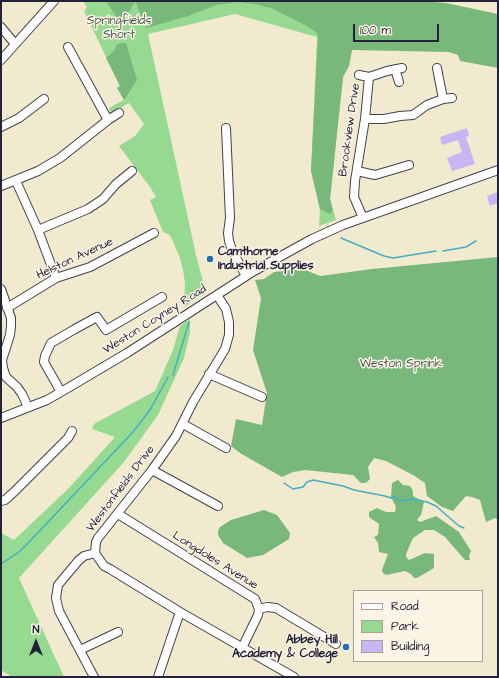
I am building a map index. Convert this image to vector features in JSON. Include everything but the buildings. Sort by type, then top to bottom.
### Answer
[{"type":"street","points":[[1,60],[52,2]]},
{"type":"street","points":[[1,27],[15,44]]},
{"type":"street","points":[[68,47],[108,120]]},
{"type":"street","points":[[65,60],[73,56]]},
{"type":"street","name":"Brookview Drive","points":[[363,218],[354,196],[365,119],[369,77],[399,69],[399,82]]},
{"type":"street","points":[[435,73],[443,100]]},
{"type":"street","points":[[359,75],[369,77]]},
{"type":"street","points":[[365,119],[384,119],[413,115],[427,105],[452,98]]},
{"type":"street","points":[[1,127],[19,118],[34,102],[44,99]]},
{"type":"street","points":[[1,186],[38,171],[60,158],[119,113]]},
{"type":"street","points":[[226,128],[230,218],[228,233],[229,241],[232,250],[246,276]]},
{"type":"street","points":[[357,171],[375,176],[409,165]]},
{"type":"street","name":"Weston Coyney Road","points":[[1,418],[61,392],[127,353],[246,276],[312,239],[343,225],[498,170]]},
{"type":"street","points":[[38,230],[88,209],[103,199],[116,184],[132,172]]},
{"type":"street","points":[[16,181],[38,230],[56,278]]},
{"type":"street","name":"Helston Avenue","points":[[7,308],[56,278],[90,267],[154,233]]},
{"type":"street","points":[[1,289],[11,318],[10,335],[3,348],[2,368],[6,377],[22,394],[28,407]]},
{"type":"street","name":"Westonfields Drive","points":[[217,295],[226,309],[229,322],[229,335],[224,349],[183,424],[152,470],[96,542],[95,553],[104,566],[180,612],[294,677]]},
{"type":"street","points":[[61,392],[48,372],[44,362],[51,343],[97,318],[106,330],[162,297]]},
{"type":"street","points":[[209,374],[262,397]]},
{"type":"street","points":[[183,424],[226,448]]},
{"type":"street","points":[[1,501],[5,500],[14,492],[72,436]]},
{"type":"street","points":[[152,470],[215,502]]},
{"type":"street","name":"Longdoles Avenue","points":[[118,514],[254,598],[259,609],[255,622],[242,648]]},
{"type":"street","points":[[94,677],[79,653],[59,611],[56,594],[58,585],[82,558],[88,554],[95,553]]},
{"type":"street","points":[[259,609],[267,607],[276,608],[335,641]]},
{"type":"street","points":[[158,677],[180,612]]},
{"type":"street","points":[[79,653],[118,632]]},
{"type":"green space","name":"Springfields Short","points":[[83,1],[351,1],[352,49],[349,66],[343,77],[330,199],[336,220],[319,226],[320,209],[311,171],[317,37],[235,14],[148,34],[196,255],[206,293],[184,307],[185,283],[180,258],[170,235],[163,232],[150,200],[156,197],[119,146],[135,136],[144,124],[129,103],[111,113],[109,108],[124,100],[117,88],[120,86],[84,11],[87,7]]},
{"type":"green space","points":[[106,1],[135,1],[123,18],[117,18]]},
{"type":"green space","points":[[135,1],[423,1],[446,3],[498,14],[498,68],[460,61],[458,55],[449,52],[352,50],[349,66],[343,77],[330,199],[333,211],[330,214],[320,209],[311,171],[317,33],[307,26],[271,8],[238,2],[216,5],[188,16],[146,28]]},
{"type":"green space","points":[[126,43],[137,80],[124,100],[117,88],[120,86],[106,58],[115,50],[116,45]]},
{"type":"green space","name":"Weston Sprink","points":[[498,257],[498,520],[495,518],[486,522],[480,500],[472,497],[466,496],[453,511],[442,507],[427,496],[425,483],[386,461],[374,458],[368,467],[370,479],[366,483],[361,483],[353,475],[305,470],[293,472],[282,477],[240,453],[231,446],[236,419],[262,425],[267,393],[253,350],[261,298],[255,280],[264,279],[274,272],[303,269],[320,276],[372,269]]},
{"type":"green space","points":[[190,319],[190,333],[184,358],[158,415],[124,462],[19,578],[64,677],[12,677],[1,670],[1,533],[14,540],[69,488],[115,437],[92,429],[94,424],[155,391],[173,350],[180,326]]},
{"type":"green space","points":[[398,480],[403,485],[410,486],[413,491],[413,496],[424,502],[421,515],[417,520],[420,522],[436,516],[459,532],[471,551],[469,556],[470,560],[465,560],[445,537],[434,530],[425,530],[413,538],[406,557],[409,560],[425,553],[434,554],[434,568],[417,578],[414,578],[411,574],[405,571],[386,575],[383,573],[382,570],[388,554],[379,552],[378,543],[374,537],[378,535],[379,524],[369,517],[369,512],[377,508],[386,512],[395,512],[396,507],[391,497],[392,483]]},
{"type":"green space","points":[[264,510],[277,515],[290,533],[289,539],[263,555],[247,558],[223,543],[218,535],[220,527],[231,520]]},
{"type":"waterway","points":[[341,238],[384,256],[393,258],[436,251]]},
{"type":"waterway","points":[[443,251],[466,247],[476,241]]},
{"type":"waterway","points":[[173,375],[189,322]]},
{"type":"waterway","points":[[1,564],[19,552],[133,432],[150,410],[168,377]]},
{"type":"waterway","points":[[284,483],[293,489],[303,487],[307,482],[313,480],[391,498],[394,497],[401,501],[413,499],[427,502],[436,506],[459,526],[464,528]]},
{"type":"place","name":"Camthorne Industrial Supplies","points":[[210,259]]},
{"type":"place","name":"Abbey Hill Academy & College","points":[[346,647]]}]
